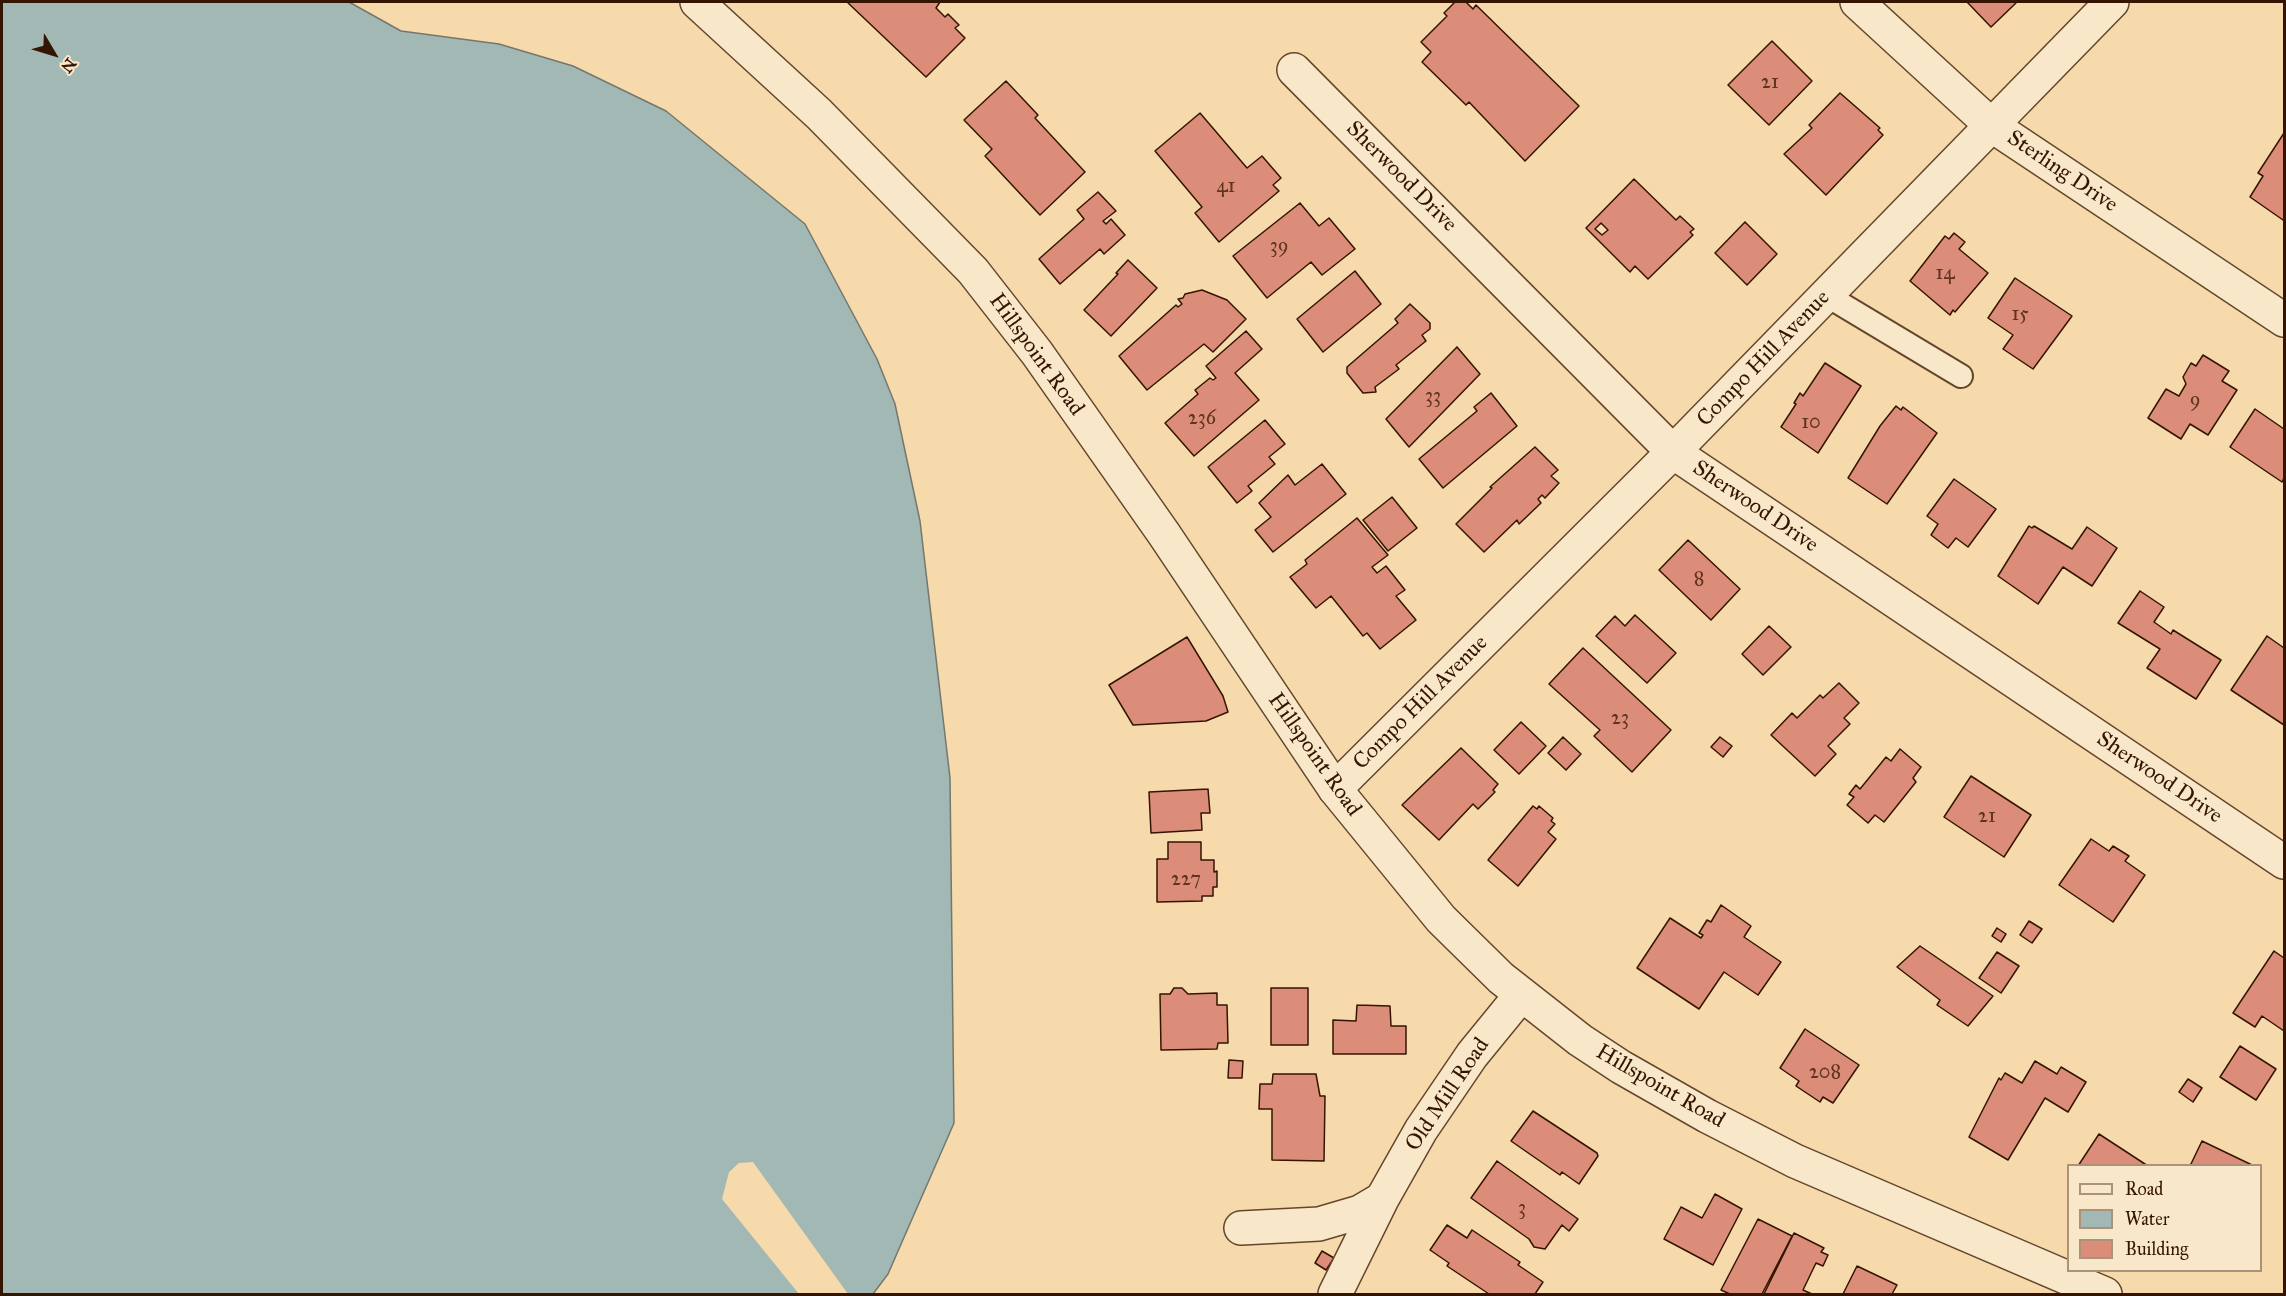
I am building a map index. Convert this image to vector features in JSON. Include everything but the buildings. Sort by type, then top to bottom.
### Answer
[{"type":"street","name":"Hillspoint Road","points":[[698,2],[869,163],[973,270],[1008,314],[1164,534],[1335,789],[1441,919],[1521,995],[1621,1067],[1707,1116],[1795,1161],[2105,1294]]},
{"type":"street","name":"Sterling Drive","points":[[1857,2],[1991,125],[2284,320]]},
{"type":"street","name":"Compo Hill Avenue","points":[[1335,789],[1673,452],[2112,2]]},
{"type":"street","name":"Sherwood Drive","points":[[1294,70],[1673,452],[2284,862]]},
{"type":"street","name":"Old Mill Road","points":[[1335,1294],[1382,1199],[1446,1090],[1521,995]]},
{"type":"street","points":[[1241,1228],[1319,1224],[1360,1212],[1382,1199]]},
{"type":"lane","points":[[1826,295],[1961,376]]},
{"type":"water","points":[[2,2],[349,2],[401,31],[499,44],[573,66],[666,111],[805,224],[877,359],[895,404],[920,521],[950,778],[954,1123],[888,1274],[873,1294],[2,1294]]},
{"type":"pier","points":[[753,1162],[848,1294],[799,1294],[722,1199],[729,1172],[739,1163]]}]
